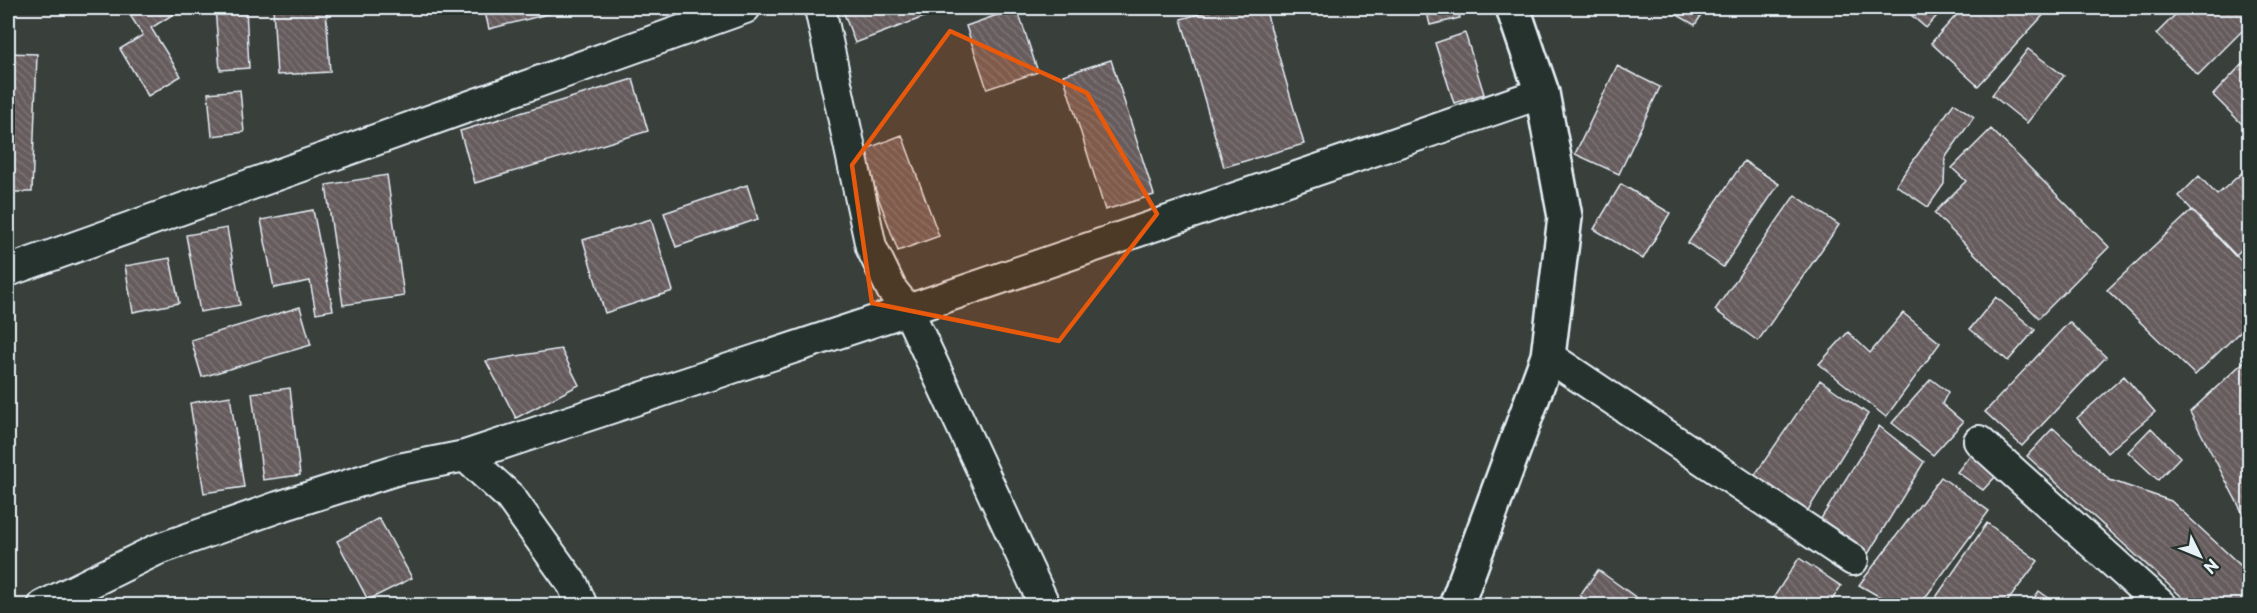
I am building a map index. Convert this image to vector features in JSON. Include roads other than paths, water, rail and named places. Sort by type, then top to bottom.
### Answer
[{"type":"street","points":[[8,271],[744,8]]},
{"type":"street","points":[[820,8],[871,247],[892,290],[908,310],[1045,606]]},
{"type":"street","points":[[1456,606],[1548,356],[1565,217],[1542,93],[1513,8]]},
{"type":"street","points":[[43,606],[156,550],[278,507],[399,469],[465,456],[908,310],[1542,93]]},
{"type":"street","points":[[1548,356],[1853,560]]},
{"type":"street","points":[[1979,441],[2162,606]]},
{"type":"street","points":[[465,456],[510,497],[573,585],[582,606]]}]
